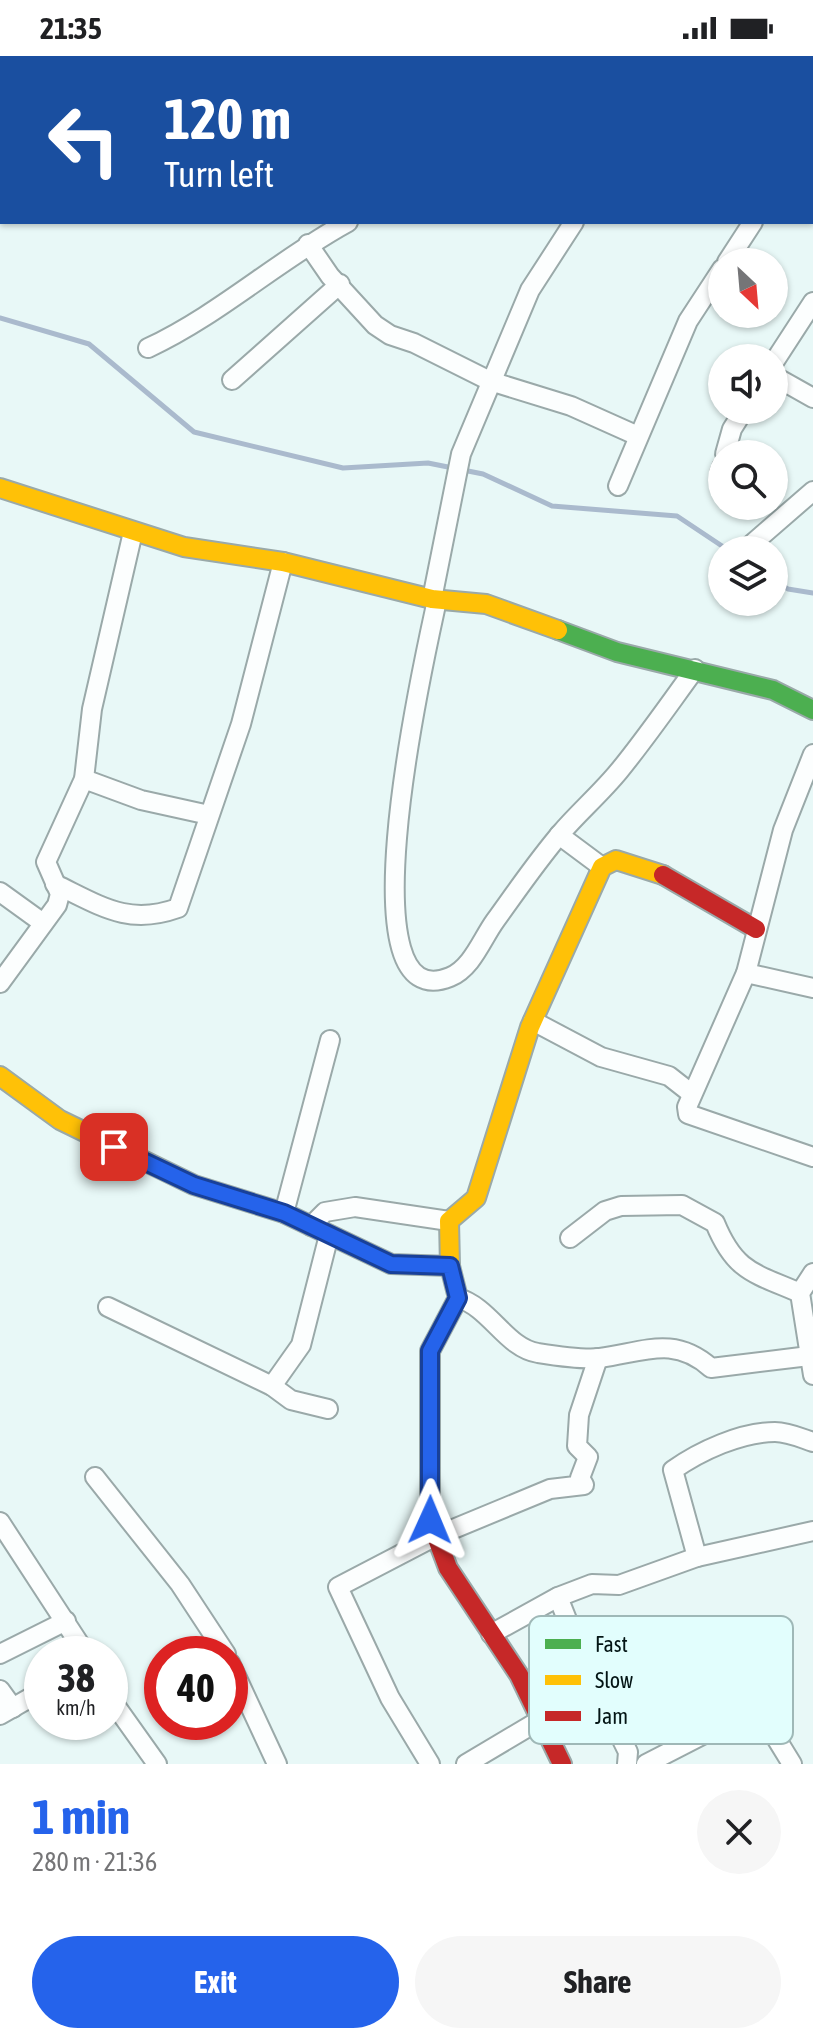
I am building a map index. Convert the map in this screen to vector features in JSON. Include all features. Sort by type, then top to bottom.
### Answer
[{"type":"street","points":[[148,348],[181,332],[308,244],[344,224]]},
{"type":"street","points":[[573,224],[530,290],[456,467],[453,506],[417,694],[392,902],[400,949],[413,973],[431,981],[451,977],[469,962],[492,925],[559,835],[618,773],[695,669]]},
{"type":"street","points":[[736,248],[752,224]]},
{"type":"street","points":[[308,244],[375,325],[390,335],[414,343],[490,381],[571,406],[638,436]]},
{"type":"street","points":[[232,380],[340,284]]},
{"type":"street","points":[[618,486],[688,321],[708,290]]},
{"type":"street","points":[[786,344],[813,302]]},
{"type":"street","points":[[788,384],[813,398]]},
{"type":"street","points":[[0,488],[133,532],[213,554],[283,562],[434,600],[486,604],[617,652],[773,690],[813,710]]},
{"type":"street","points":[[761,536],[813,491]]},
{"type":"street","points":[[0,983],[57,905],[60,894],[46,862],[84,779],[92,709],[133,532]]},
{"type":"street","points":[[55,884],[119,914],[146,918],[178,908],[191,881],[209,815],[241,724],[283,562]]},
{"type":"street","points":[[813,754],[783,830],[746,973],[692,1094],[688,1114],[813,1157]]},
{"type":"street","points":[[84,779],[141,800],[209,815]]},
{"type":"street","points":[[559,835],[602,867]]},
{"type":"street","points":[[311,1226],[325,1212],[355,1207],[449,1221],[476,1198],[503,1104],[533,1021],[602,867],[616,860],[659,872],[713,900],[756,929]]},
{"type":"street","points":[[0,892],[43,923]]},
{"type":"street","points":[[746,973],[813,988]]},
{"type":"street","points":[[533,1021],[601,1057],[669,1076],[692,1094]]},
{"type":"street","points":[[284,1213],[330,1040]]},
{"type":"street","points":[[0,1076],[60,1120],[194,1185],[284,1213],[391,1264],[450,1266]]},
{"type":"street","points":[[570,1238],[613,1208],[682,1205],[715,1223],[726,1250],[739,1264],[809,1281],[809,1356],[813,1375]]},
{"type":"street","points":[[449,1221],[450,1266],[458,1298],[430,1351],[430,1520],[448,1568],[519,1675],[529,1696]]},
{"type":"street","points":[[272,1386],[301,1345],[329,1235]]},
{"type":"street","points":[[458,1298],[473,1302],[535,1353],[598,1358],[630,1350],[688,1350],[711,1368],[809,1356]]},
{"type":"street","points":[[108,1307],[272,1386],[291,1400],[328,1409]]},
{"type":"street","points":[[430,1764],[390,1698],[338,1587],[434,1537],[550,1489],[584,1485],[580,1478],[588,1457],[577,1446],[579,1415],[598,1358]]},
{"type":"street","points":[[697,1557],[673,1470],[730,1441],[759,1434],[777,1432],[813,1442]]},
{"type":"street","points":[[95,1477],[180,1584],[214,1636]]},
{"type":"street","points":[[491,1634],[558,1597],[592,1584],[626,1583],[697,1557],[813,1531]]},
{"type":"street","points":[[2,1533],[75,1636]]},
{"type":"street","points":[[558,1597],[566,1616]]},
{"type":"street","points":[[0,1654],[66,1621]]},
{"type":"street","points":[[0,1690],[7,1712]]},
{"type":"street","points":[[248,1702],[277,1764]]},
{"type":"street","points":[[128,1723],[157,1764]]},
{"type":"street","points":[[466,1764],[529,1727]]},
{"type":"street","points":[[552,1744],[562,1764]]},
{"type":"street","points":[[627,1758],[648,1763],[685,1744]]},
{"type":"street","points":[[780,1744],[792,1764]]},
{"type":"waterway","points":[[0,318],[89,344],[194,432],[343,468],[428,463],[453,468]]},
{"type":"waterway","points":[[463,470],[483,474],[552,506],[677,516],[708,537]]},
{"type":"waterway","points":[[788,589],[813,593]]},
{"type":"traffic: fast","points":[[558,630],[617,652],[773,690],[813,710]]},
{"type":"traffic: slow","points":[[0,488],[184,547],[283,562],[432,599],[486,604],[558,630]]},
{"type":"traffic: slow","points":[[430,1370],[430,1351],[458,1298],[450,1266],[449,1221],[476,1198],[530,1027],[602,867],[616,860],[663,875]]},
{"type":"traffic: slow","points":[[0,1076],[60,1120],[194,1185],[284,1213],[391,1264],[450,1266]]},
{"type":"traffic: jam","points":[[663,875],[756,929]]},
{"type":"traffic: jam","points":[[430,1370],[430,1520],[448,1568],[519,1675],[529,1696]]},
{"type":"traffic: jam","points":[[552,1744],[562,1764]]},
{"type":"route","points":[[114,1147],[194,1185],[284,1213],[391,1264],[450,1266],[458,1298],[430,1351],[430,1520]]}]
